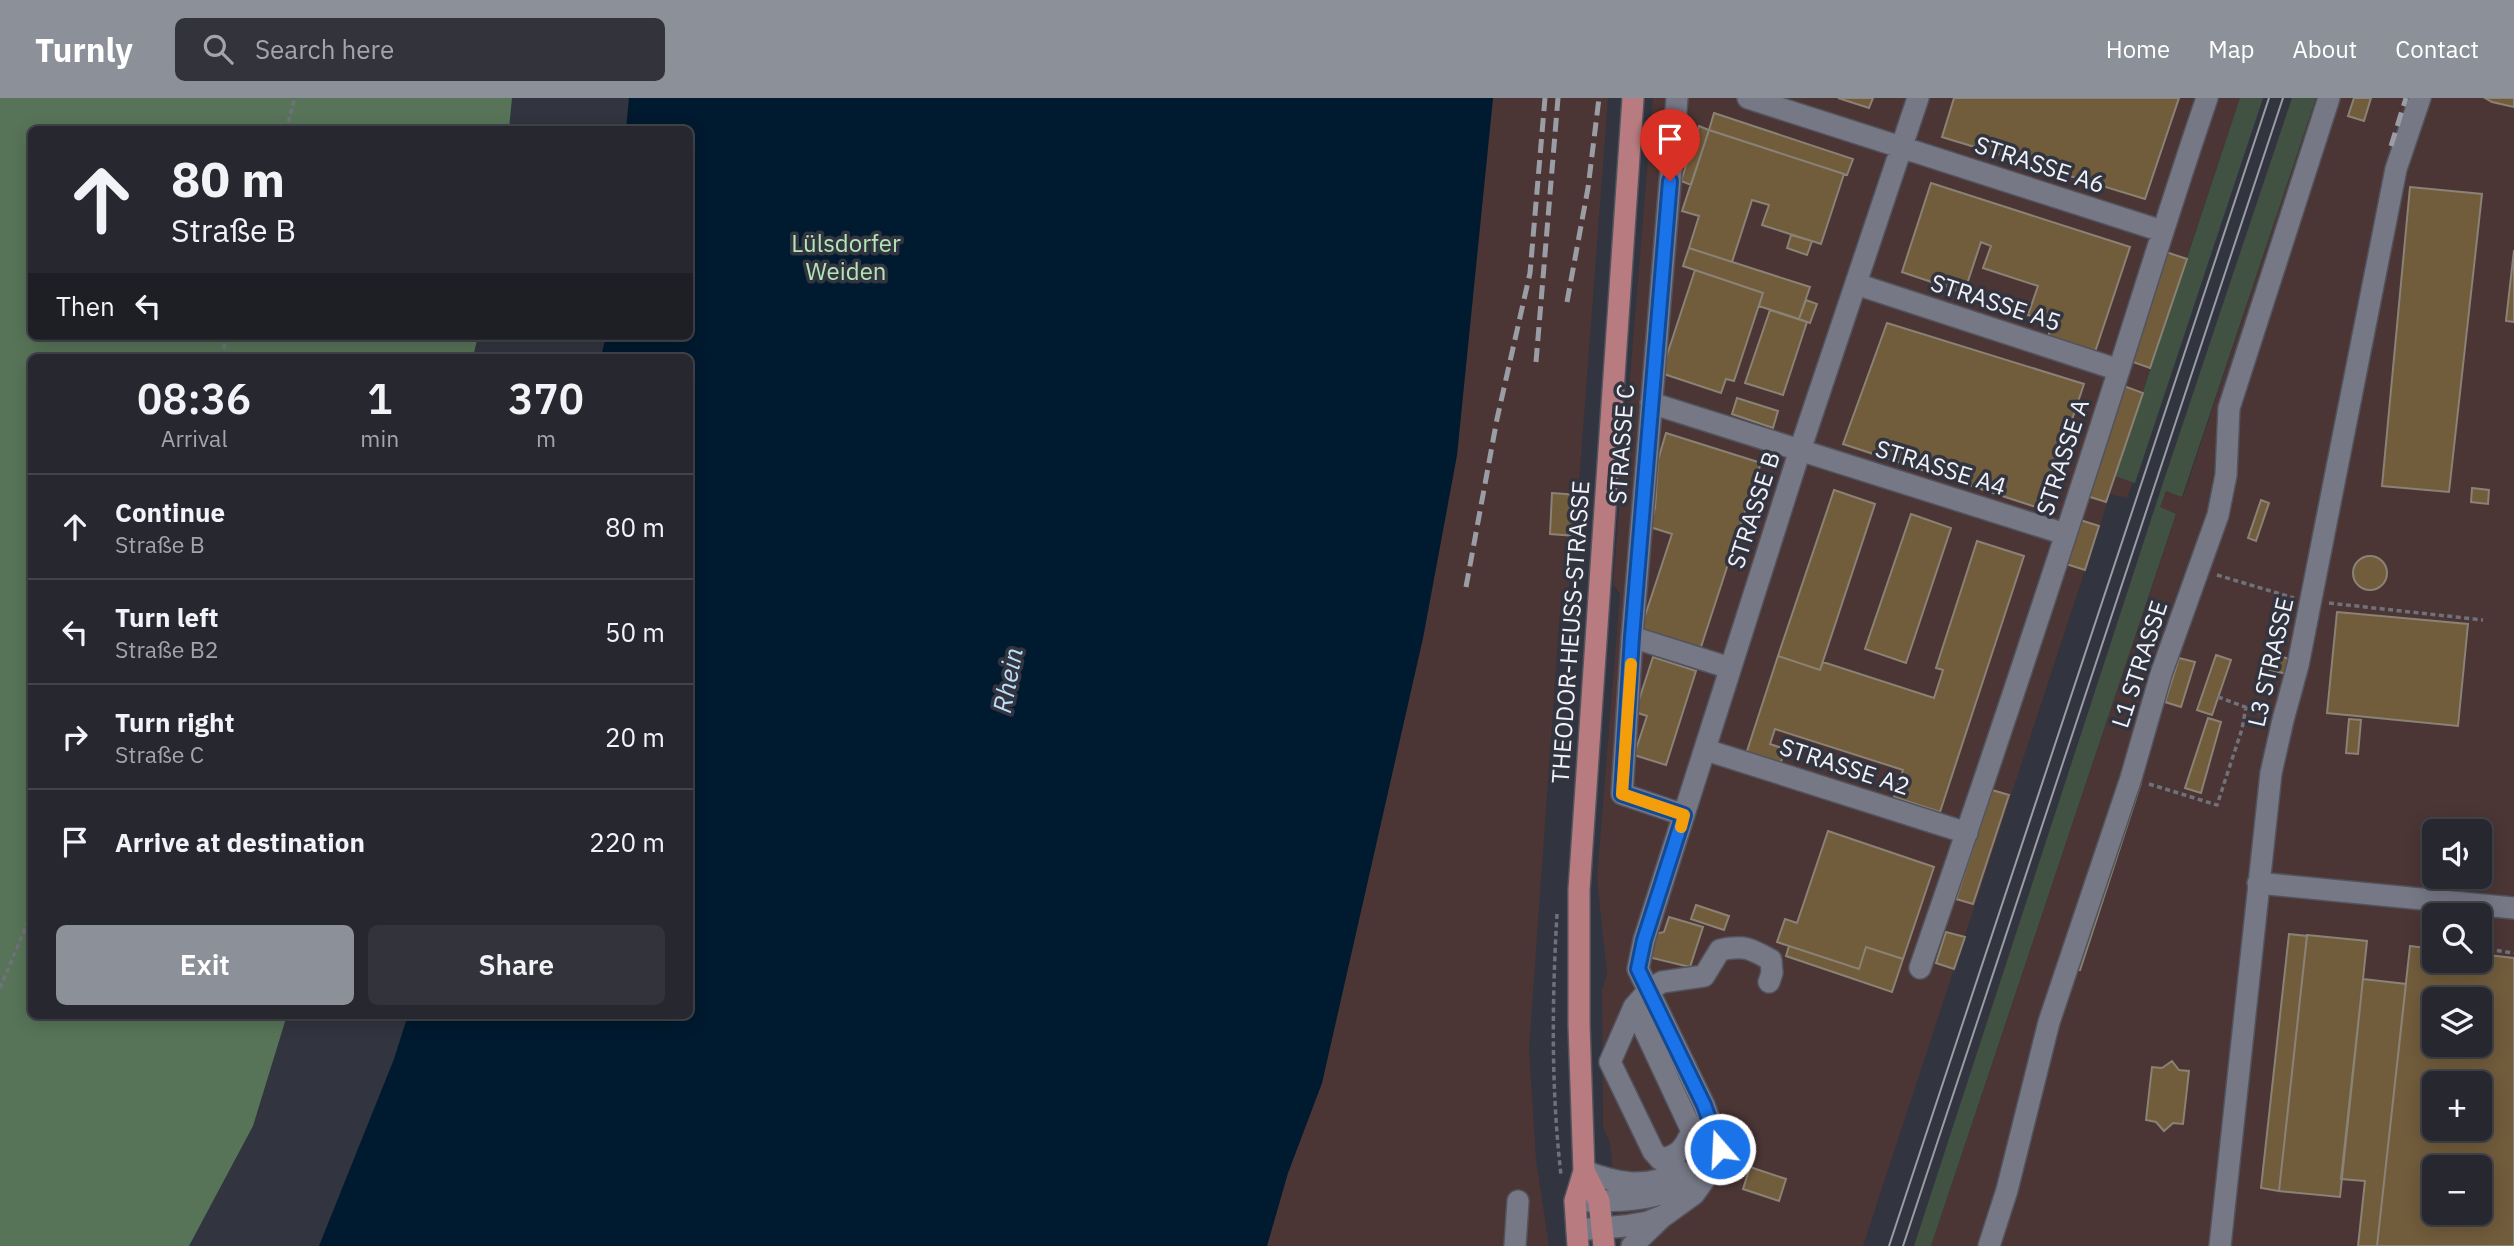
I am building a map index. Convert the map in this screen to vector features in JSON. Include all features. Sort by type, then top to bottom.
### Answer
[{"type":"main road","name":"THEODOR-HEUSS-STRASSE","points":[[1584,1171],[1579,1025],[1579,890],[1633,98]]},
{"type":"main road","points":[[1578,1238],[1575,1201],[1584,1171]]},
{"type":"main road","points":[[1584,1171],[1599,1201],[1603,1237]]},
{"type":"lane","name":"STRASSE C","points":[[1677,98],[1632,637],[1622,794],[1684,815]]},
{"type":"lane","name":"STRASSE A6","points":[[1748,98],[2162,231]]},
{"type":"lane","name":"STRASSE B","points":[[1665,1214],[1694,1194],[1714,1166],[1720,1149],[1704,1105],[1638,969],[1644,940],[1800,450],[1918,98]]},
{"type":"lane","name":"STRASSE A","points":[[1920,968],[1967,833],[2207,98]]},
{"type":"lane","name":"L1 STRASSE","points":[[1989,1246],[2007,1190],[2049,1022],[2131,778],[2161,674],[2218,515],[2226,475],[2229,408],[2329,98]]},
{"type":"lane","name":"L3 STRASSE","points":[[2220,1246],[2271,773],[2298,665],[2396,169],[2420,98]]},
{"type":"lane","name":"STRASSE A5","points":[[1856,284],[2119,370]]},
{"type":"lane","name":"STRASSE A4","points":[[1651,402],[2065,534]]},
{"type":"lane","points":[[1632,637],[1730,668]]},
{"type":"lane","name":"STRASSE A2","points":[[1706,750],[1967,833]]},
{"type":"lane","points":[[2258,883],[2514,908]]},
{"type":"lane","points":[[1634,1007],[1692,1131],[1684,1148],[1671,1158],[1660,1158],[1653,1151],[1610,1062],[1634,1007],[1649,990],[1662,982],[1704,976],[1720,950],[1738,946],[1771,961],[1772,973],[1769,982]]},
{"type":"lane","points":[[1575,1201],[1655,1197],[1679,1186],[1695,1172],[1712,1127]]},
{"type":"lane","points":[[1584,1171],[1628,1184],[1651,1182],[1676,1172],[1702,1150]]},
{"type":"lane","points":[[1515,1246],[1518,1201]]},
{"type":"lane","points":[[1578,1238],[1603,1237],[1665,1214]]},
{"type":"lane","points":[[1632,1246],[1665,1214]]},
{"type":"path","points":[[287,126],[295,98]]},
{"type":"path","points":[[2198,570],[2311,601],[2483,620]]},
{"type":"path","points":[[2218,697],[2283,720]]},
{"type":"path","points":[[2131,778],[2217,805],[2242,729],[2246,707]]},
{"type":"path","points":[[0,988],[28,922]]},
{"type":"path","points":[[2492,950],[2514,953]]},
{"type":"shaded area","points":[[1493,98],[1608,98],[1575,536],[1571,536],[1573,550],[1569,587],[1561,598],[1529,1049],[1536,1159],[1549,1246],[1267,1246],[1288,1173],[1322,1083],[1423,638],[1457,455]]},
{"type":"shaded area","points":[[1653,98],[2240,98],[2115,475],[2133,482],[2127,498],[2110,494],[1863,1246],[1620,1246],[1610,1143],[1603,1128],[1602,990],[1607,974],[1597,878],[1620,594],[1613,584]]},
{"type":"shaded area","points":[[2316,98],[2514,98],[2514,1246],[1931,1246],[2176,515],[2159,508],[2166,491],[2183,497]]},
{"type":"green space","points":[[0,98],[512,98],[509,126],[28,126],[28,340],[477,340],[474,354],[28,354],[28,1019],[286,1019],[253,1126],[189,1246],[0,1246]]},
{"type":"green space","points":[[2240,98],[2263,98],[2135,483],[2115,476]]},
{"type":"green space","points":[[2292,98],[2316,98],[2182,497],[2166,491],[2160,507],[2176,514],[1931,1246],[1914,1246],[2161,489]]},
{"type":"water","name":"Rhein","points":[[629,98],[1493,98],[1457,455],[1423,638],[1322,1083],[1288,1173],[1267,1246],[319,1246],[394,1059],[407,1019],[693,1019],[693,354],[602,354],[605,340],[693,340],[693,126],[626,126]]},
{"type":"building","points":[[1838,98],[1873,98],[1869,108]]},
{"type":"building","points":[[1954,98],[2179,98],[2145,199],[1942,137]]},
{"type":"building","points":[[2354,98],[2371,98],[2364,121],[2348,116]]},
{"type":"building","points":[[2485,98],[2514,98],[2514,107],[2492,102]]},
{"type":"building","points":[[1714,113],[1853,159],[1847,175],[1709,130]]},
{"type":"building","points":[[1699,126],[1709,130],[1691,185],[1681,181]]},
{"type":"building","points":[[1709,130],[1844,174],[1821,244],[1762,225],[1769,205],[1752,200],[1732,262],[1689,248],[1699,216],[1682,211]]},
{"type":"building","points":[[1931,183],[2130,247],[2095,352],[2048,337],[2052,323],[2028,315],[2038,286],[1983,268],[1991,246],[1981,242],[1964,293],[1902,272]]},
{"type":"building","points":[[2410,187],[2482,194],[2449,492],[2382,486]]},
{"type":"building","points":[[1791,235],[1812,241],[1807,255],[1787,248]]},
{"type":"building","points":[[1689,248],[1810,287],[1799,319],[1759,306],[1763,293],[1683,266]]},
{"type":"building","points":[[2514,250],[2514,322],[2506,321]]},
{"type":"building","points":[[2166,252],[2187,259],[2150,368],[2130,361]]},
{"type":"building","points":[[1695,270],[1763,293],[1734,381],[1726,379],[1721,393],[1661,373]]},
{"type":"building","points":[[1806,300],[1817,304],[1810,323],[1799,319]]},
{"type":"building","points":[[1770,310],[1807,322],[1783,395],[1745,383]]},
{"type":"building","points":[[1887,323],[2084,384],[2042,509],[1843,444]]},
{"type":"building","points":[[2121,385],[2143,393],[2106,502],[2084,495]]},
{"type":"building","points":[[1737,398],[1778,411],[1773,428],[1732,414]]},
{"type":"building","points":[[1666,433],[1761,463],[1700,650],[1640,631],[1672,534],[1650,527],[1655,508],[1658,460]]},
{"type":"building","points":[[2472,488],[2489,490],[2488,504],[2471,502]]},
{"type":"building","points":[[1834,490],[1875,504],[1820,670],[1778,656]]},
{"type":"building","points":[[1552,493],[1578,495],[1575,536],[1550,534]]},
{"type":"building","points":[[2261,500],[2269,503],[2256,541],[2248,538]]},
{"type":"building","points":[[1911,514],[1951,528],[1906,663],[1865,649]]},
{"type":"building","points":[[2077,519],[2099,526],[2085,570],[2063,563]]},
{"type":"building","points":[[1977,541],[2024,556],[1940,812],[1894,797],[1903,770],[1775,729],[1770,744],[1785,749],[1780,765],[1746,754],[1778,656],[1820,670],[1823,662],[1934,698],[1943,670],[1936,668]]},
{"type":"building","points":[[2370,556],[2382,561],[2387,573],[2382,585],[2370,590],[2358,585],[2353,573],[2358,561]]},
{"type":"building","points":[[2337,612],[2468,624],[2458,726],[2327,713]]},
{"type":"building","points":[[2216,655],[2231,660],[2212,715],[2197,710]]},
{"type":"building","points":[[2278,656],[2290,659],[2287,674],[2270,670],[2272,662],[2277,663]]},
{"type":"building","points":[[1653,657],[1696,671],[1666,765],[1634,755],[1647,716],[1635,712]]},
{"type":"building","points":[[2179,658],[2195,662],[2181,707],[2165,702]]},
{"type":"building","points":[[2208,718],[2221,722],[2201,793],[2185,788]]},
{"type":"building","points":[[2349,719],[2361,720],[2358,754],[2346,753]]},
{"type":"building","points":[[2136,782],[2141,783],[2080,970],[2075,969]]},
{"type":"building","points":[[1992,790],[2009,795],[1973,904],[1956,899]]},
{"type":"building","points":[[1828,831],[1934,867],[1903,959],[1866,947],[1859,969],[1777,942],[1785,919],[1797,923]]},
{"type":"building","points":[[1696,905],[1729,916],[1724,930],[1691,919]]},
{"type":"building","points":[[1669,917],[1703,927],[1690,967],[1652,958],[1649,952],[1655,934],[1664,932]]},
{"type":"building","points":[[1946,932],[1965,937],[1954,969],[1936,963]]},
{"type":"building","points":[[2289,934],[2307,936],[2279,1191],[2261,1188]]},
{"type":"building","points":[[2307,935],[2367,941],[2340,1197],[2279,1191]]},
{"type":"building","points":[[1789,946],[1859,969],[1866,947],[1903,959],[1892,992],[1786,956]]},
{"type":"building","points":[[2410,946],[2422,948],[2422,973],[2492,973],[2492,955],[2514,958],[2514,1246],[2377,1246]]},
{"type":"building","points":[[2363,979],[2406,984],[2377,1246],[2358,1246],[2365,1181],[2341,1179]]},
{"type":"building","points":[[2172,1061],[2179,1070],[2189,1071],[2183,1124],[2173,1123],[2164,1131],[2156,1122],[2146,1120],[2152,1067],[2162,1068]]},
{"type":"building","points":[[1750,1167],[1786,1179],[1779,1201],[1743,1189]]},
{"type":"tram line","points":[[1889,1246],[2269,98]]},
{"type":"tram line","points":[[1903,1246],[2283,98]]},
{"type":"railway","points":[[1466,587],[1497,419],[1530,273],[1545,98]]},
{"type":"railway","points":[[1536,362],[1558,98]]},
{"type":"railway","points":[[1567,302],[1588,188],[1599,98]]},
{"type":"railway","points":[[2391,146],[2406,98]]},
{"type":"slow traffic","points":[[1631,664],[1622,794],[1684,815],[1681,827]]},
{"type":"route","points":[[1670,181],[1632,637],[1622,794],[1684,815],[1644,940],[1638,969],[1704,1105],[1720,1149]]},
{"type":"park label","name":"Lülsdorfer Weiden","points":[[846,257]]}]
